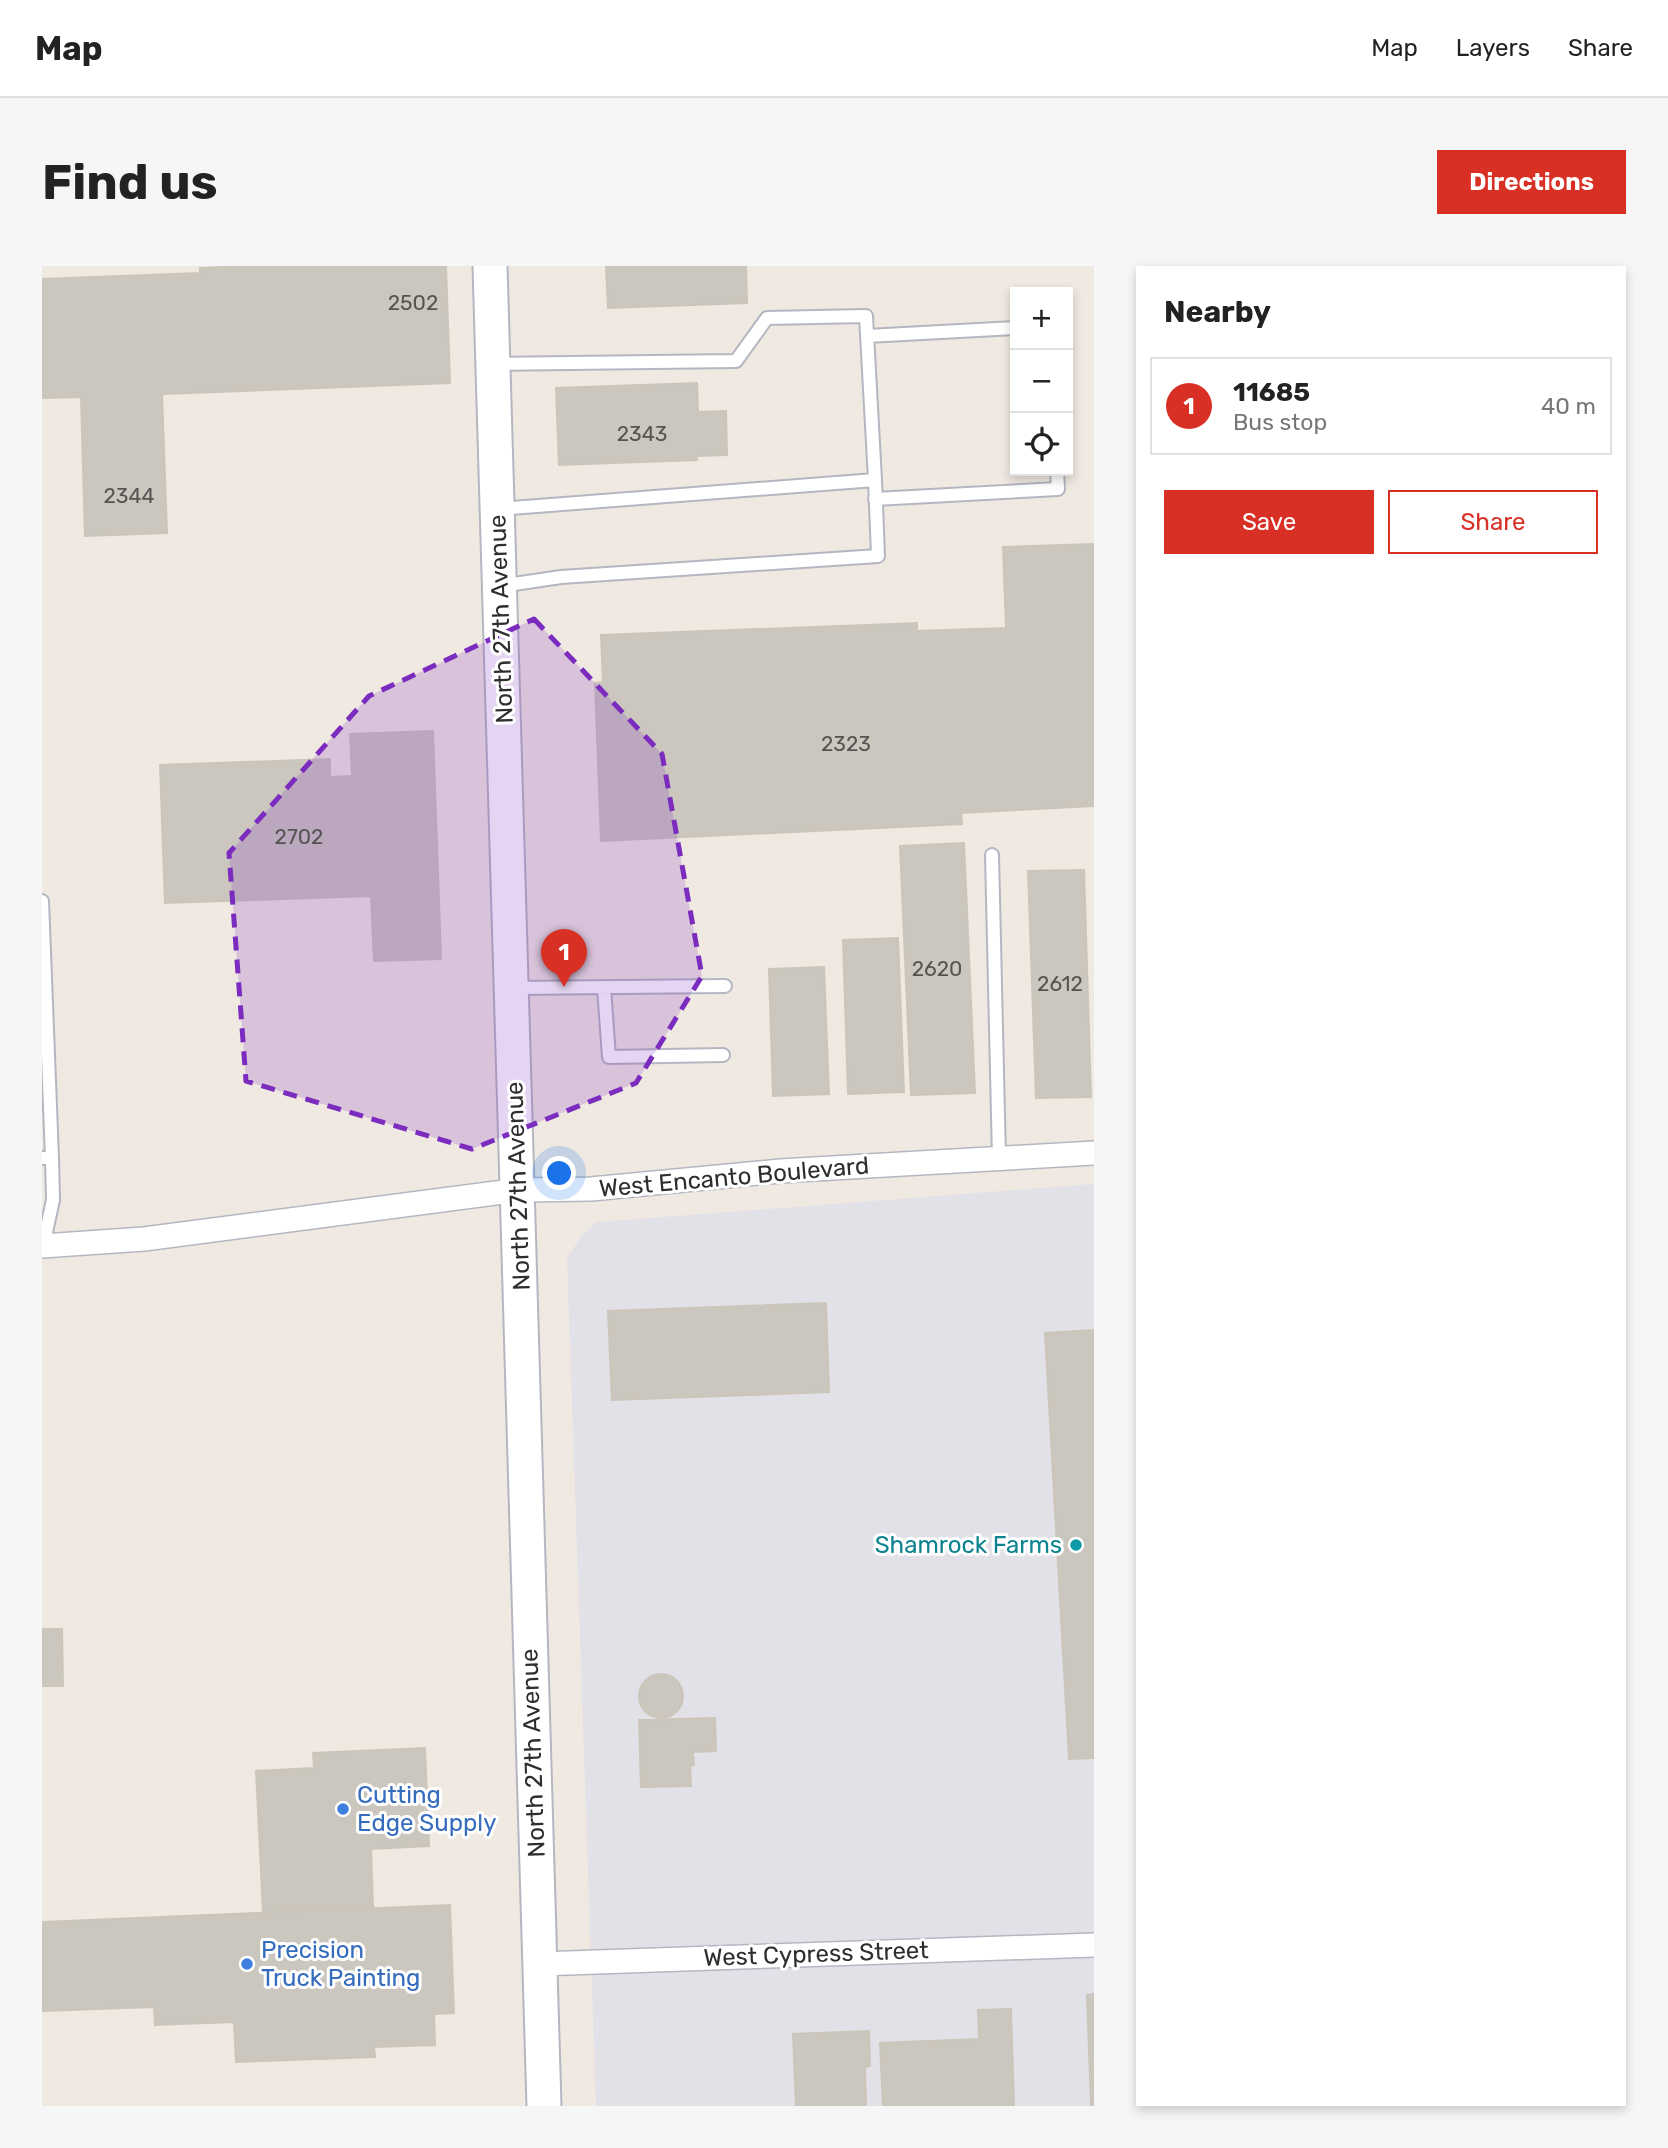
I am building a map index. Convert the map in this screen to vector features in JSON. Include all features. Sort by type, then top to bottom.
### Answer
[{"type":"main road","name":"North 27th Avenue","points":[[491,266],[544,2106]]},
{"type":"street","name":"West Encanto Boulevard","points":[[43,1246],[144,1239],[519,1190],[591,1189],[780,1171],[1094,1153]]},
{"type":"street","name":"West Cypress Street","points":[[539,1964],[1094,1945]]},
{"type":"lane","points":[[493,365],[736,361],[767,318],[866,316],[878,556],[561,577],[500,586]]},
{"type":"lane","points":[[867,336],[1010,328]]},
{"type":"lane","points":[[875,499],[1058,489],[1057,476]]},
{"type":"lane","points":[[498,509],[875,480]]},
{"type":"lane","points":[[992,855],[999,1158]]},
{"type":"lane","points":[[42,901],[47,1158],[53,1200],[43,1246]]},
{"type":"lane","points":[[512,988],[725,986]]},
{"type":"lane","points":[[604,988],[609,1057],[723,1055]]},
{"type":"highlighted area","points":[[534,619],[662,754],[702,976],[636,1083],[472,1149],[246,1081],[229,853],[369,696]]},
{"type":"shaded area","points":[[1094,1184],[1094,2106],[596,2106],[567,1258],[582,1235],[597,1222]]},
{"type":"building","points":[[446,266],[450,383],[162,394],[167,533],[85,536],[81,397],[42,398],[42,279],[200,273],[200,268]]},
{"type":"building","points":[[606,266],[746,266],[747,303],[608,308]]},
{"type":"building","points":[[697,383],[698,412],[726,411],[727,455],[697,456],[697,460],[559,465],[556,388]]},
{"type":"building","points":[[1094,544],[1094,806],[961,813],[962,824],[601,841],[595,683],[603,682],[601,635],[917,623],[917,631],[1006,628],[1003,547]]},
{"type":"building","points":[[433,731],[441,959],[374,961],[371,896],[165,903],[160,765],[330,759],[330,777],[352,776],[350,734]]},
{"type":"building","points":[[964,843],[975,1093],[911,1095],[900,846]]},
{"type":"building","points":[[1084,870],[1091,1097],[1036,1098],[1028,871]]},
{"type":"building","points":[[898,938],[904,1092],[848,1094],[843,940]]},
{"type":"building","points":[[824,967],[829,1094],[773,1096],[769,969]]},
{"type":"building","points":[[826,1303],[829,1392],[612,1400],[608,1311]]},
{"type":"building","name":"Shamrock Farms","points":[[1094,1330],[1094,1758],[1069,1759],[1045,1333]]},
{"type":"building","points":[[42,1629],[62,1629],[63,1686],[42,1686]]},
{"type":"building","points":[[661,1674],[676,1681],[683,1696],[676,1711],[661,1718],[646,1711],[639,1696],[646,1681]]},
{"type":"building","points":[[715,1718],[716,1751],[693,1752],[694,1765],[690,1766],[691,1786],[641,1787],[639,1720]]},
{"type":"building","name":"Cutting Edge Supply","points":[[425,1748],[429,1846],[371,1849],[373,1907],[263,1912],[256,1771],[314,1768],[313,1753]]},
{"type":"building","name":"Precision Truck Painting","points":[[450,1905],[454,2013],[434,2014],[435,2045],[374,2047],[375,2057],[236,2062],[234,2022],[155,2025],[154,2007],[42,2011],[42,1922]]},
{"type":"building","points":[[1094,1994],[1094,2106],[1091,2106],[1087,1995]]},
{"type":"building","points":[[1011,2009],[1014,2106],[883,2106],[880,2043],[979,2039],[978,2010]]},
{"type":"building","points":[[869,2031],[870,2066],[865,2067],[866,2106],[796,2106],[793,2034]]},
{"type":"place","name":"11685","points":[[564,987]]},
{"type":"place","name":"Shamrock Farms","points":[[1076,1545]]},
{"type":"place","name":"Cutting Edge Supply","points":[[343,1809]]},
{"type":"place","name":"Precision Truck Painting","points":[[247,1964]]}]
